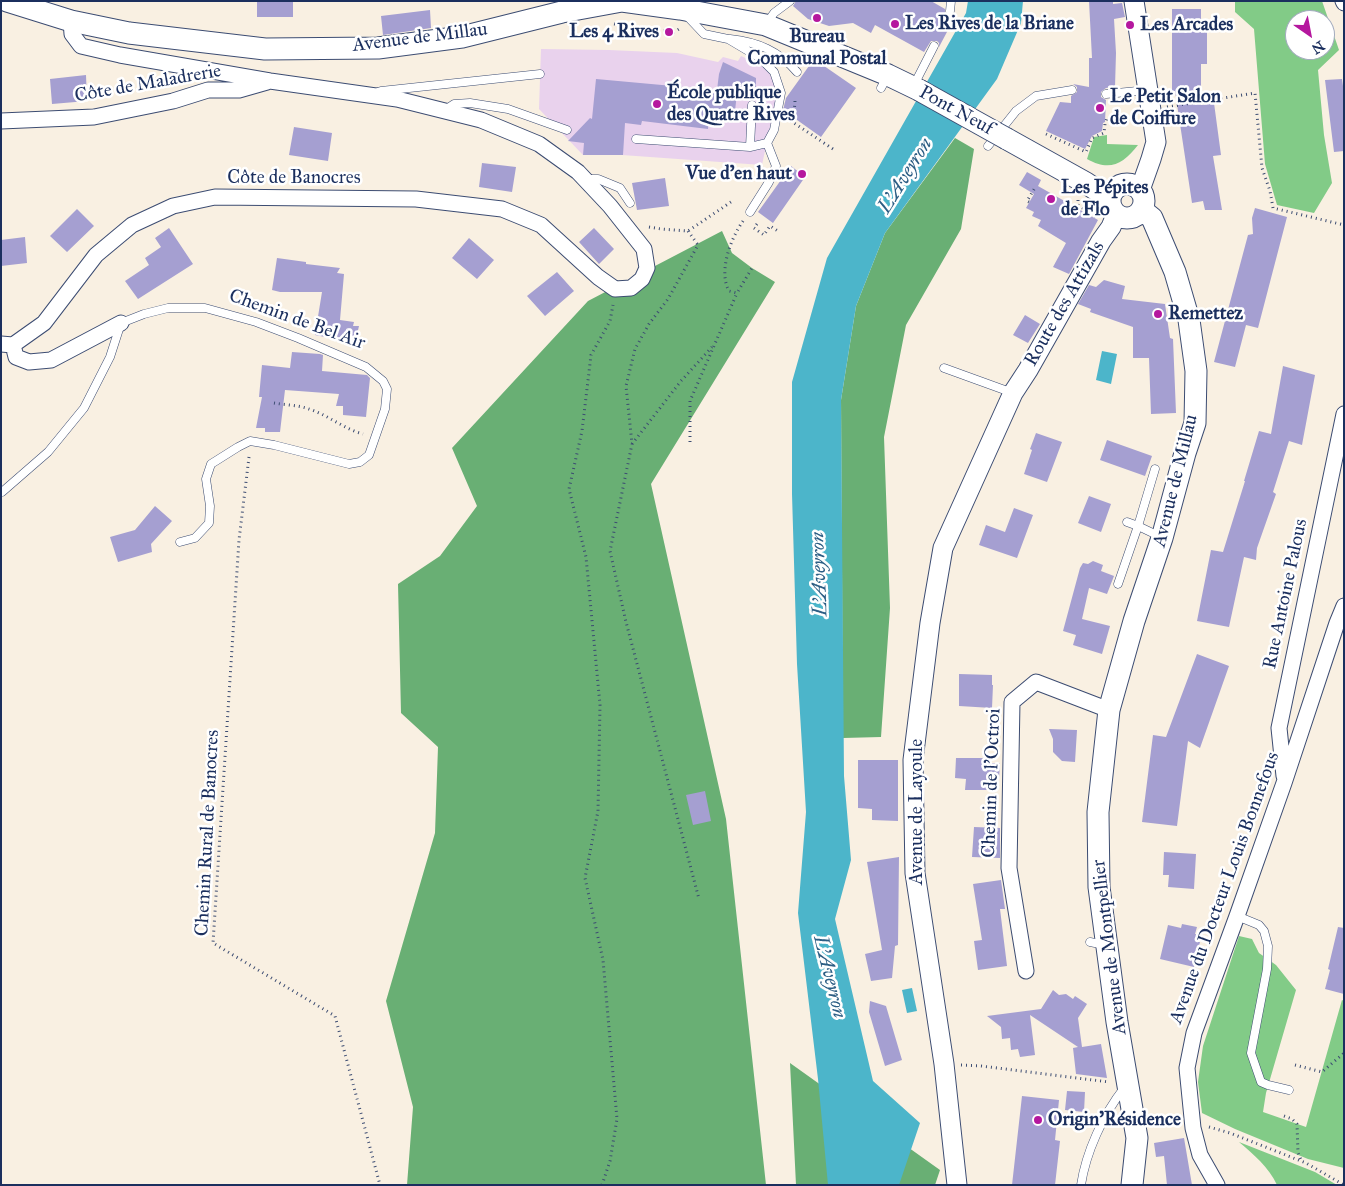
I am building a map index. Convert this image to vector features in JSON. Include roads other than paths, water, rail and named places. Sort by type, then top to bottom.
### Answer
[{"type":"main road","name":"Avenue de Millau","points":[[7,1],[70,21],[130,33],[264,49],[378,48],[462,37],[562,12],[622,1],[680,9],[766,25],[901,85]]},
{"type":"main road","name":"Pont Neuf","points":[[901,85],[998,142]]},
{"type":"main road","name":"Avenue de Millau","points":[[998,142],[1082,191],[1123,202],[1166,251],[1175,272],[1189,320],[1196,371],[1195,423],[1162,538],[1134,621]]},
{"type":"main road","name":"Avenue de Montpellier","points":[[1132,1185],[1137,1138],[1120,1083],[1117,1022],[1099,944],[1096,886],[1098,812],[1109,710],[1134,621]]},
{"type":"street","name":"Route des Attizals","points":[[1013,393],[1100,241],[1111,227],[1123,202],[1151,159],[1156,142],[1134,1]]},
{"type":"street","points":[[70,21],[72,34],[81,46],[120,55],[270,81],[397,99],[481,120],[538,144],[585,179]]},
{"type":"street","name":"Côte de Maladrerie","points":[[1,121],[94,117],[173,101],[208,90],[239,90],[270,81]]},
{"type":"street","name":"Côte de Banocres","points":[[7,344],[44,323],[96,255],[132,225],[173,206],[215,197],[416,199],[502,210],[541,226],[592,272],[615,289],[631,288],[642,279],[647,268],[644,249],[610,206],[585,179]]},
{"type":"street","name":"Chemin de Bel Air","points":[[7,344],[16,357],[29,362],[51,360],[121,323]]},
{"type":"street","name":"Avenue de Layoule","points":[[957,1185],[944,1064],[915,873],[913,760],[930,623],[943,548],[1013,393]]},
{"type":"street","name":"Rue Antoine Palous","points":[[1284,783],[1279,728],[1344,414]]},
{"type":"street","name":"Avenue du Docteur Louis Bonnefous","points":[[1217,1185],[1200,1155],[1190,1109],[1187,1068],[1194,1033],[1284,783],[1344,606]]},
{"type":"street","name":"Chemin de l'Octroi","points":[[1026,971],[1009,868],[1012,702],[1036,682],[1109,710]]},
{"type":"lane","points":[[766,25],[774,12],[790,1]]},
{"type":"lane","points":[[950,11],[951,1]]},
{"type":"lane","points":[[680,9],[704,34],[748,41],[773,51],[788,61],[797,72]]},
{"type":"lane","points":[[636,139],[750,147],[767,143],[774,130],[781,93],[774,72],[760,58],[728,39]]},
{"type":"lane","points":[[901,85],[934,46]]},
{"type":"lane","points":[[372,95],[381,90],[540,74]]},
{"type":"lane","points":[[998,142],[1016,111],[1036,96],[1072,90]]},
{"type":"lane","points":[[1106,94],[1148,90]]},
{"type":"lane","points":[[444,110],[454,104],[470,103],[508,109],[567,130]]},
{"type":"lane","points":[[750,147],[752,106]]},
{"type":"lane","points":[[750,212],[769,182],[776,166],[767,143]]},
{"type":"lane","points":[[585,179],[598,178],[620,188],[630,203]]},
{"type":"lane","name":"Chemin de Bel Air","points":[[121,323],[144,314],[168,308],[205,308],[256,322],[366,367],[383,381],[387,389],[385,409],[369,455],[360,462],[350,464],[250,441],[211,464],[206,479],[210,506],[209,523],[195,538],[180,542]]},
{"type":"lane","points":[[2,492],[48,452],[84,408],[110,357],[121,323]]},
{"type":"lane","points":[[944,368],[1013,393]]},
{"type":"lane","points":[[1118,584],[1155,470]]},
{"type":"lane","points":[[1127,522],[1162,538]]},
{"type":"lane","points":[[1237,916],[1260,925],[1264,931],[1268,946],[1267,969],[1251,1053],[1261,1082],[1289,1090]]},
{"type":"lane","points":[[1080,1185],[1083,1167],[1104,1118],[1122,1090],[1120,1083]]},
{"type":"water","name":"L'Aveyron","points":[[968,1],[1023,1],[1021,23],[997,79],[885,233],[856,306],[841,400],[844,776],[851,860],[835,919],[873,1081],[920,1123],[899,1185],[828,1185],[818,1079],[798,913],[806,812],[797,664],[792,494],[792,382],[827,258],[966,13]]},
{"type":"water","points":[[1102,351],[1117,354],[1111,384],[1096,380]]},
{"type":"water","points":[[912,988],[917,1011],[907,1013],[902,990]]},
{"type":"place","name":"Bureau Communal Postal","points":[[817,18]]},
{"type":"place","name":"Les Rives de la Briane","points":[[895,24]]},
{"type":"place","name":"Les Arcades","points":[[1130,25]]},
{"type":"place","name":"Les 4 Rives","points":[[669,32]]},
{"type":"place","name":"École publique des Quatre Rives","points":[[657,104]]},
{"type":"place","name":"Le Petit Salon de Coiffure","points":[[1100,108]]},
{"type":"place","name":"Vue d'en haut","points":[[802,174]]},
{"type":"place","name":"Les Pépites de Flo","points":[[1051,199]]},
{"type":"place","name":"Remettez","points":[[1158,314]]},
{"type":"place","name":"Origin'Résidence","points":[[1038,1120]]}]
